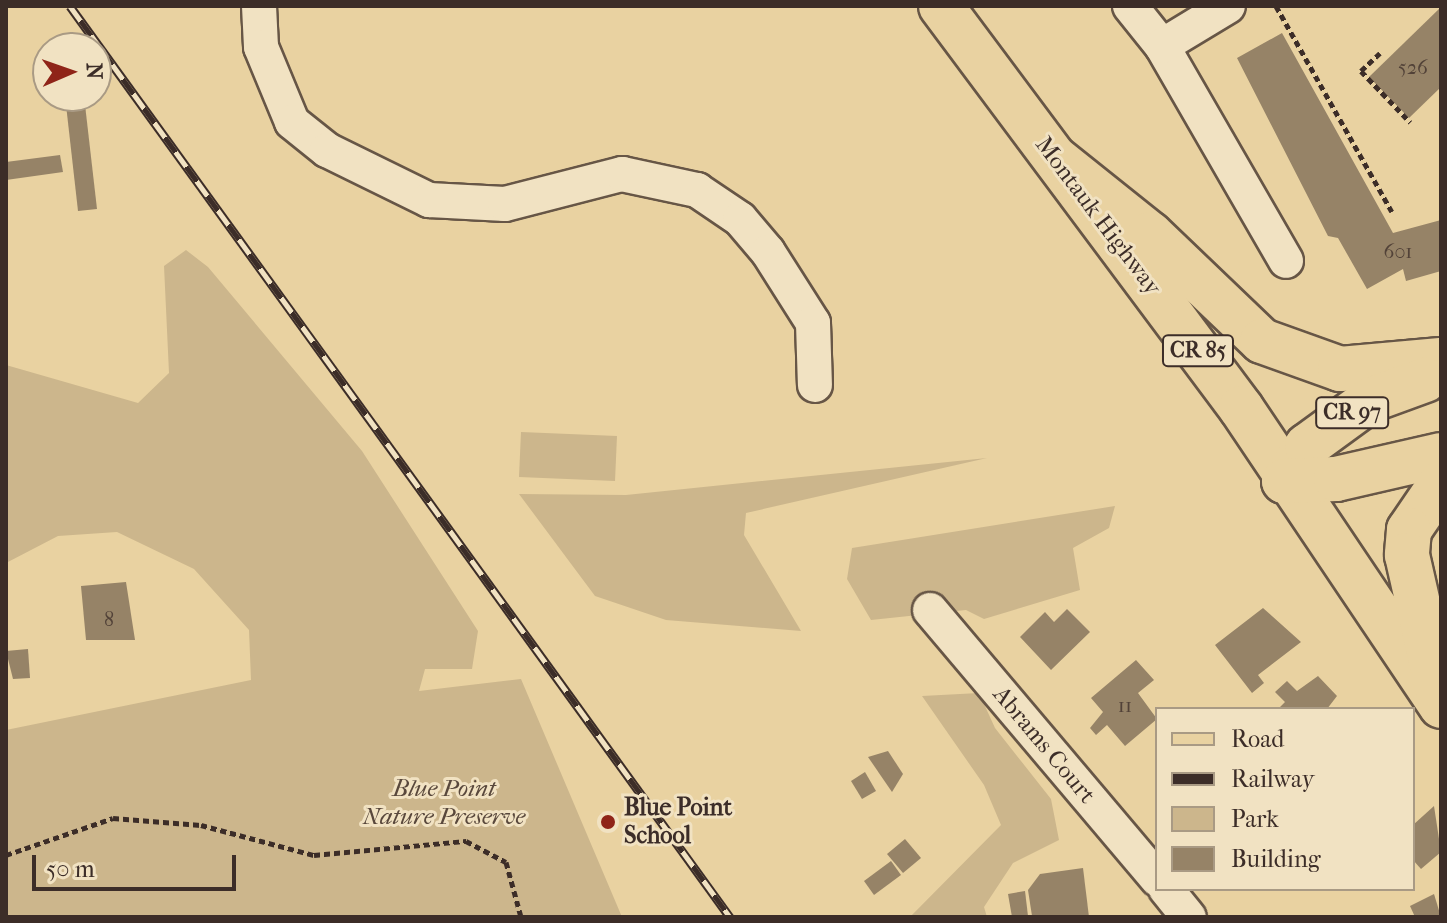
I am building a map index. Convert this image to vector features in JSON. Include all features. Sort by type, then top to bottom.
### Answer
[{"type":"main road","name":"Montauk Highway","points":[[941,6],[1241,408],[1284,481],[1441,705]]},
{"type":"main road","points":[[1056,159],[1150,234],[1262,341],[1340,369],[1441,360]]},
{"type":"main road","name":"CR 97","points":[[1284,481],[1307,446],[1370,400],[1441,374]]},
{"type":"main road","name":"CR 97","points":[[1284,481],[1336,479],[1441,455]]},
{"type":"main road","points":[[1441,483],[1409,530],[1407,555],[1441,705]]},
{"type":"street","points":[[259,6],[261,47],[292,122],[327,150],[429,200],[505,204],[622,174],[661,177],[719,204],[768,252],[813,323],[815,385]]},
{"type":"street","points":[[1130,6],[1162,46],[1286,261]]},
{"type":"street","points":[[1162,46],[1228,6]]},
{"type":"street","name":"Abrams Court","points":[[930,610],[1155,877]]},
{"type":"street","points":[[1168,891],[1189,917]]},
{"type":"path","points":[[1276,6],[1392,212]]},
{"type":"path","points":[[1380,53],[1361,71],[1410,122]]},
{"type":"path","points":[[6,855],[113,818],[201,825],[314,855],[466,841],[506,862],[521,917]]},
{"type":"green space","name":"Blue Point Nature Preserve","points":[[186,250],[208,267],[362,451],[478,631],[472,669],[425,669],[419,691],[521,679],[622,917],[6,917],[6,730],[251,680],[249,630],[194,569],[117,532],[58,536],[6,563],[6,365],[138,403],[169,373],[164,266]]},
{"type":"green space","points":[[521,432],[617,436],[615,481],[519,477]]},
{"type":"green space","points":[[987,458],[746,513],[744,535],[801,631],[666,620],[595,596],[519,494],[626,495]]},
{"type":"green space","points":[[1115,506],[1109,528],[1073,548],[1080,590],[984,619],[966,610],[871,620],[847,579],[852,548]]},
{"type":"green space","points":[[979,693],[995,728],[1051,799],[1059,840],[1013,863],[984,907],[987,917],[910,917],[1001,825],[984,785],[922,696]]},
{"type":"building","points":[[1441,7],[1441,87],[1409,118],[1369,77]]},
{"type":"building","points":[[1282,33],[1393,233],[1441,220],[1441,271],[1406,281],[1403,269],[1367,289],[1338,238],[1328,236],[1237,58]]},
{"type":"building","points":[[67,112],[86,112],[97,209],[78,211]]},
{"type":"building","points":[[60,155],[63,172],[6,180],[6,162]]},
{"type":"building","points":[[126,582],[135,640],[86,640],[81,586]]},
{"type":"building","points":[[1263,608],[1301,642],[1258,675],[1264,683],[1252,693],[1215,645]]},
{"type":"building","points":[[1067,609],[1090,632],[1051,670],[1020,637],[1045,612],[1054,622]]},
{"type":"building","points":[[28,649],[30,678],[13,679],[6,651]]},
{"type":"building","points":[[1136,660],[1154,680],[1138,693],[1155,721],[1125,746],[1107,725],[1096,735],[1090,728],[1103,712],[1091,698]]},
{"type":"building","points":[[1318,676],[1337,696],[1329,707],[1280,707],[1285,702],[1275,692],[1287,681],[1297,691]]},
{"type":"building","points":[[888,751],[903,774],[892,792],[868,757]]},
{"type":"building","points":[[865,772],[876,791],[862,799],[851,781]]},
{"type":"building","points":[[1434,806],[1441,852],[1421,869],[1415,862],[1415,823]]},
{"type":"building","points":[[905,839],[921,858],[903,873],[887,854]]},
{"type":"building","points":[[891,861],[901,875],[874,895],[864,881]]},
{"type":"building","points":[[1083,868],[1089,917],[1032,916],[1028,890],[1040,874]]},
{"type":"building","points":[[1025,891],[1028,916],[1012,917],[1008,894]]},
{"type":"building","points":[[1434,894],[1441,917],[1415,917],[1410,906]]},
{"type":"railway","points":[[70,6],[730,917]]},
{"type":"place","name":"Blue Point School","points":[[608,822]]}]
